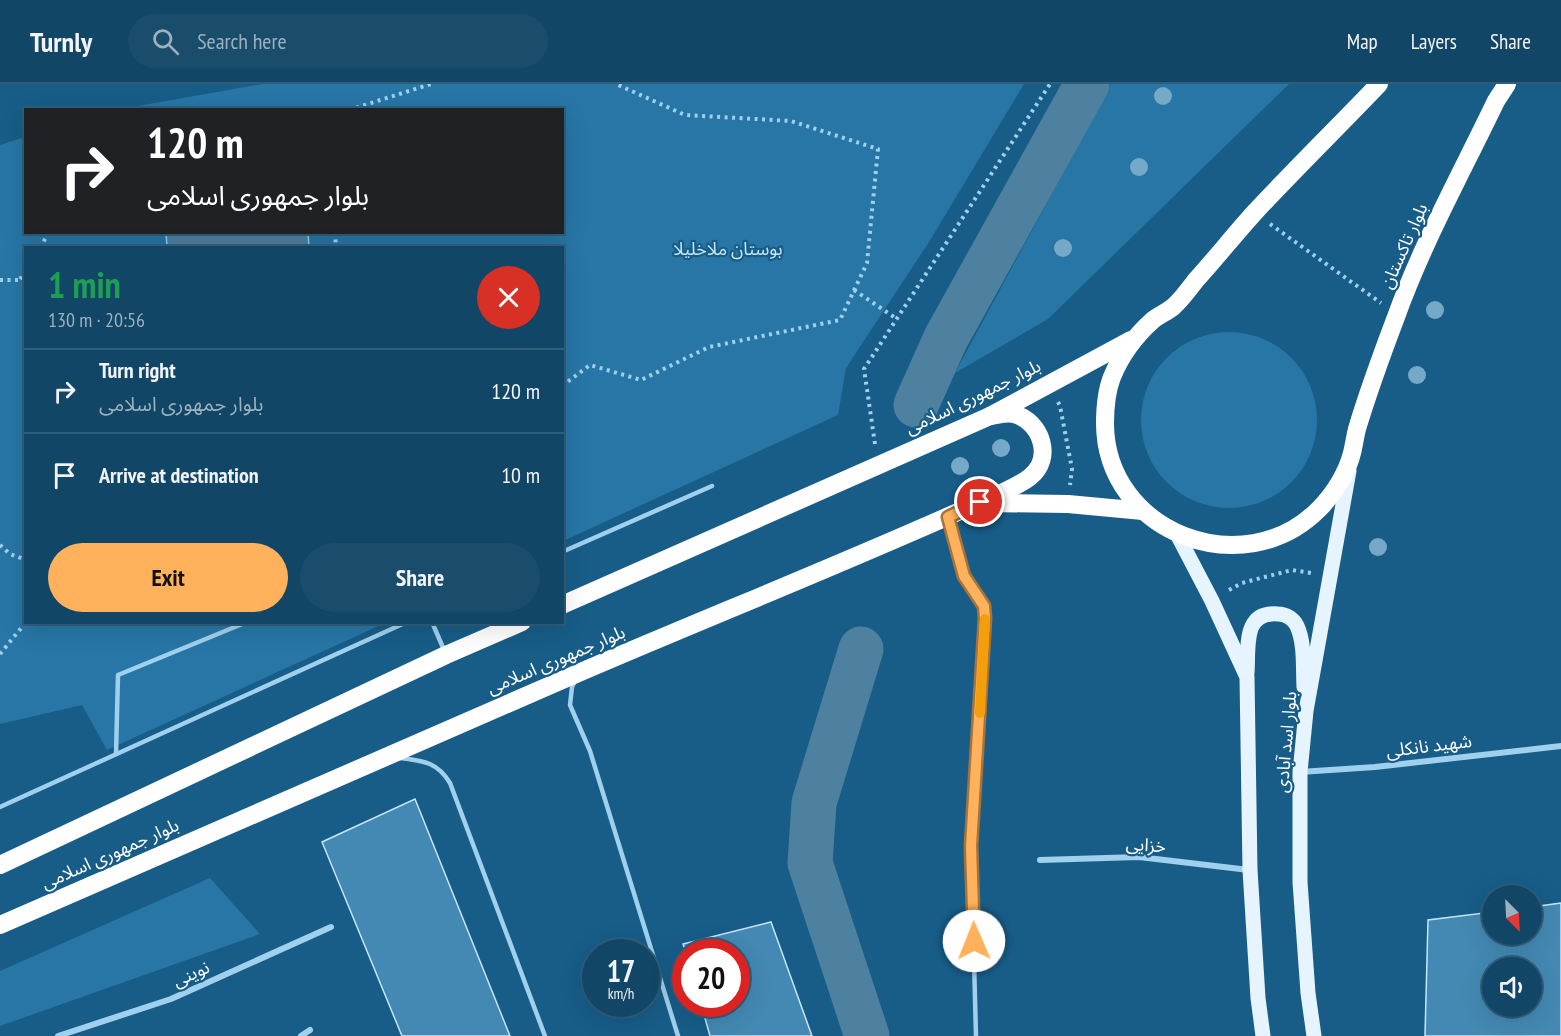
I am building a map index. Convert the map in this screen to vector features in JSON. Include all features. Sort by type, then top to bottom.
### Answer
[{"type":"highway","points":[[1135,338],[1155,319],[1173,308],[1254,213],[1379,84]]},
{"type":"highway","name":"بلوار تاکستان","points":[[1135,338],[1122,355],[1110,381],[1105,408],[1105,436],[1112,464],[1125,489],[1143,511],[1159,524],[1177,534],[1198,542],[1230,545],[1263,541],[1284,534],[1302,523],[1319,509],[1345,474],[1352,455],[1356,432],[1396,314],[1437,222],[1496,100],[1507,84]]},
{"type":"highway","name":"بلوار جمهوری اسلامی","points":[[564,603],[990,416],[1135,338]]},
{"type":"highway","points":[[980,502],[1029,478],[1040,464],[1042,455],[1037,429],[1030,422],[1007,413],[990,416]]},
{"type":"highway","name":"بلوار جمهوری اسلامی","points":[[0,925],[980,502],[1068,504],[1143,511]]},
{"type":"highway","name":"بلوار جمهوری اسلامی","points":[[0,865],[446,655],[517,624]]},
{"type":"main road","name":"بلوار اسد آبادی","points":[[1314,1036],[1308,993],[1300,882],[1300,772],[1306,711],[1352,455]]},
{"type":"main road","name":"بلوار اسد آبادی","points":[[1177,534],[1212,601],[1247,677],[1250,870],[1258,998],[1263,1036]]},
{"type":"main road","points":[[1247,677],[1250,631],[1253,621],[1258,616],[1285,614],[1294,621],[1299,635],[1306,711]]},
{"type":"street","name":"شهید نانکلی","points":[[1300,772],[1375,767],[1561,746]]},
{"type":"street","name":"خزایی","points":[[1040,860],[1139,857],[1250,870]]},
{"type":"street","name":"نوینی","points":[[58,1036],[171,999],[331,927]]},
{"type":"street","points":[[301,1036],[310,1030]]},
{"type":"lane","points":[[564,551],[712,486]]},
{"type":"lane","points":[[948,517],[964,576],[984,606],[985,618],[971,846],[976,1036]]},
{"type":"lane","points":[[116,754],[118,675],[242,624]]},
{"type":"lane","points":[[0,807],[403,624]]},
{"type":"lane","points":[[433,624],[446,655]]},
{"type":"lane","points":[[582,672],[572,687],[570,705],[590,752],[678,1036]]},
{"type":"lane","points":[[389,756],[426,762],[443,772],[460,808],[545,1036]]},
{"type":"path","points":[[353,108],[431,84]]},
{"type":"path","points":[[564,384],[590,365],[641,380],[709,347],[840,320],[867,263],[878,149],[791,121],[685,115],[616,84]]},
{"type":"path","points":[[878,466],[864,369],[1050,84]]},
{"type":"path","points":[[1254,213],[1396,314]]},
{"type":"path","points":[[0,280],[23,280]]},
{"type":"path","points":[[854,290],[897,319]]},
{"type":"path","points":[[0,545],[10,554],[24,559]]},
{"type":"path","points":[[1212,601],[1242,583],[1292,570],[1329,576]]},
{"type":"path","points":[[0,654],[24,624]]},
{"type":"green space","name":"بوستان ملاخلیلا","points":[[262,84],[1024,84],[929,242],[846,368],[838,415],[564,541],[564,246],[24,246],[24,624],[383,624],[107,750],[82,705],[0,724],[0,145],[24,137],[24,234],[564,234],[564,108],[127,108]]},
{"type":"green space","points":[[1111,84],[1289,84],[1048,319],[955,373]]},
{"type":"green space","points":[[1229,332],[1263,339],[1278,347],[1291,358],[1302,371],[1310,386],[1317,420],[1310,454],[1302,469],[1291,482],[1278,493],[1263,501],[1229,508],[1195,501],[1180,493],[1167,482],[1156,469],[1148,454],[1141,420],[1148,386],[1156,371],[1167,358],[1180,347],[1195,339]]},
{"type":"green space","points":[[210,878],[260,934],[0,1026],[0,971]]},
{"type":"shaded area","points":[[166,234],[308,234],[309,246],[167,246]]},
{"type":"building","points":[[415,799],[510,1036],[402,1036],[322,842]]},
{"type":"building","points":[[1561,903],[1561,1036],[1425,1036],[1428,920],[1482,913],[1482,945],[1542,945],[1542,906]]},
{"type":"building","points":[[771,922],[812,1036],[710,1036],[705,1017],[750,1017],[750,939],[703,939]]},
{"type":"waterway","points":[[916,405],[946,338],[1087,84]]},
{"type":"waterway","points":[[861,649],[814,803],[810,863],[867,1036]]},
{"type":"slow traffic","points":[[980,713],[985,619]]},
{"type":"route","points":[[974,941],[971,846],[985,618],[984,606],[964,576],[948,517],[980,502]]}]
